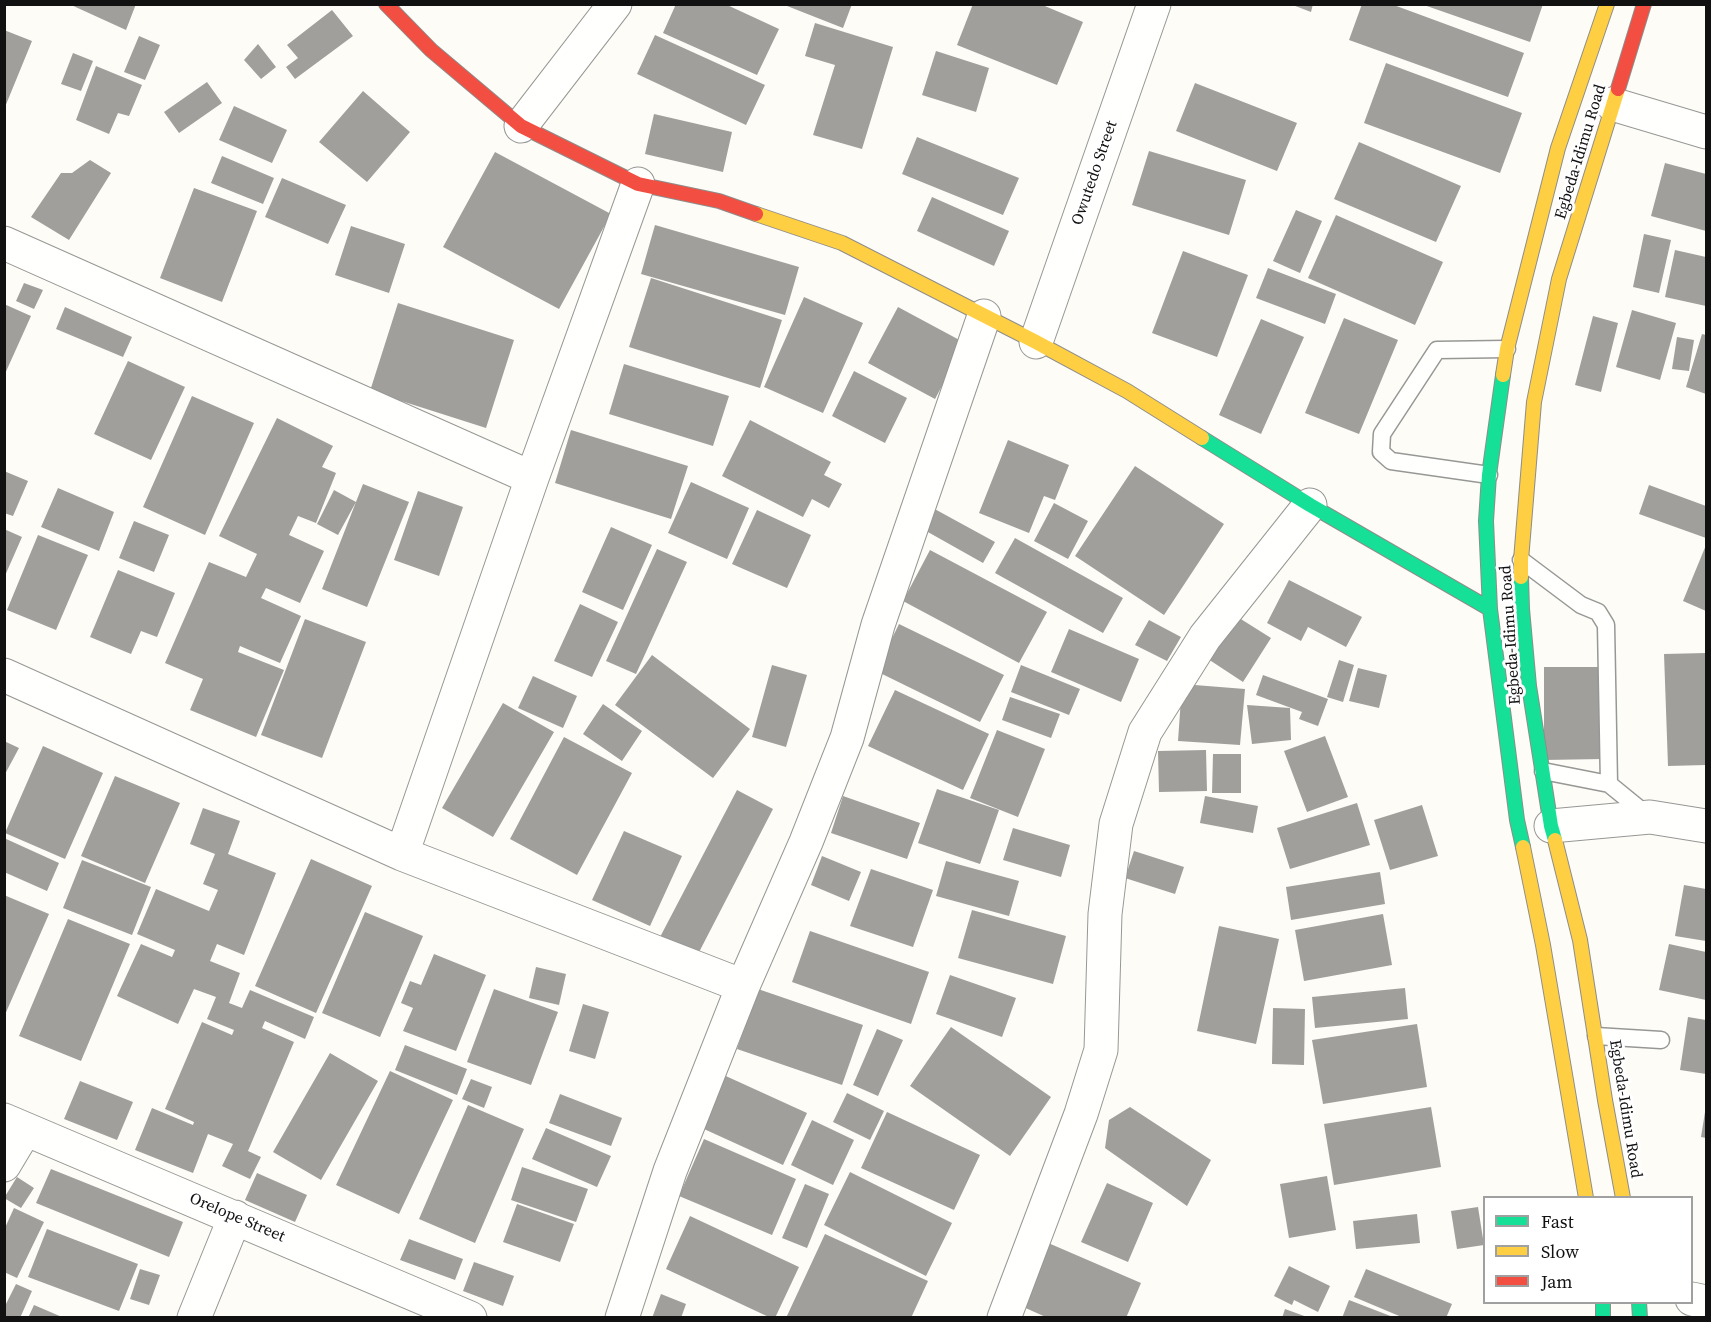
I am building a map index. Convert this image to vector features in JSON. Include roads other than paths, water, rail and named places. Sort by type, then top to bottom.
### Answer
[{"type":"main road","points":[[386,4],[431,50],[521,126],[638,184],[719,201],[842,243],[1127,391],[1310,505],[1490,609]]},
{"type":"main road","name":"Egbeda-Idimu Road","points":[[1586,1196],[1548,945],[1516,820],[1490,609],[1486,521],[1489,475],[1507,349],[1558,148],[1607,4]]},
{"type":"main road","name":"Egbeda-Idimu Road","points":[[1623,1196],[1596,1036],[1551,826],[1529,686],[1522,609],[1521,560],[1534,402],[1559,279],[1644,4]]},
{"type":"street","points":[[521,126],[615,4]]},
{"type":"street","name":"Owutedo Street","points":[[1036,342],[1154,4]]},
{"type":"street","points":[[1612,104],[1707,132]]},
{"type":"street","points":[[402,854],[532,478],[638,184]]},
{"type":"street","points":[[4,243],[532,478]]},
{"type":"street","points":[[622,1317],[670,1171],[743,986],[806,842],[847,738],[878,625],[984,316]]},
{"type":"street","points":[[1004,1317],[1081,1114],[1101,1050],[1105,914],[1116,824],[1145,732],[1205,637],[1310,505]]},
{"type":"street","points":[[4,675],[402,854],[743,986]]},
{"type":"street","points":[[1551,826],[1650,817],[1707,826]]},
{"type":"street","points":[[4,1165],[15,1125]]},
{"type":"street","name":"Orelope Street","points":[[15,1125],[470,1317]]},
{"type":"street","points":[[194,1317],[235,1217]]},
{"type":"lane","points":[[1489,475],[1391,461],[1381,452],[1382,434],[1437,350],[1507,349]]},
{"type":"lane","points":[[1521,560],[1581,605],[1598,612],[1606,625],[1609,784]]},
{"type":"lane","points":[[1543,771],[1609,784],[1650,817]]},
{"type":"lane","points":[[1596,1036],[1661,1040]]}]
